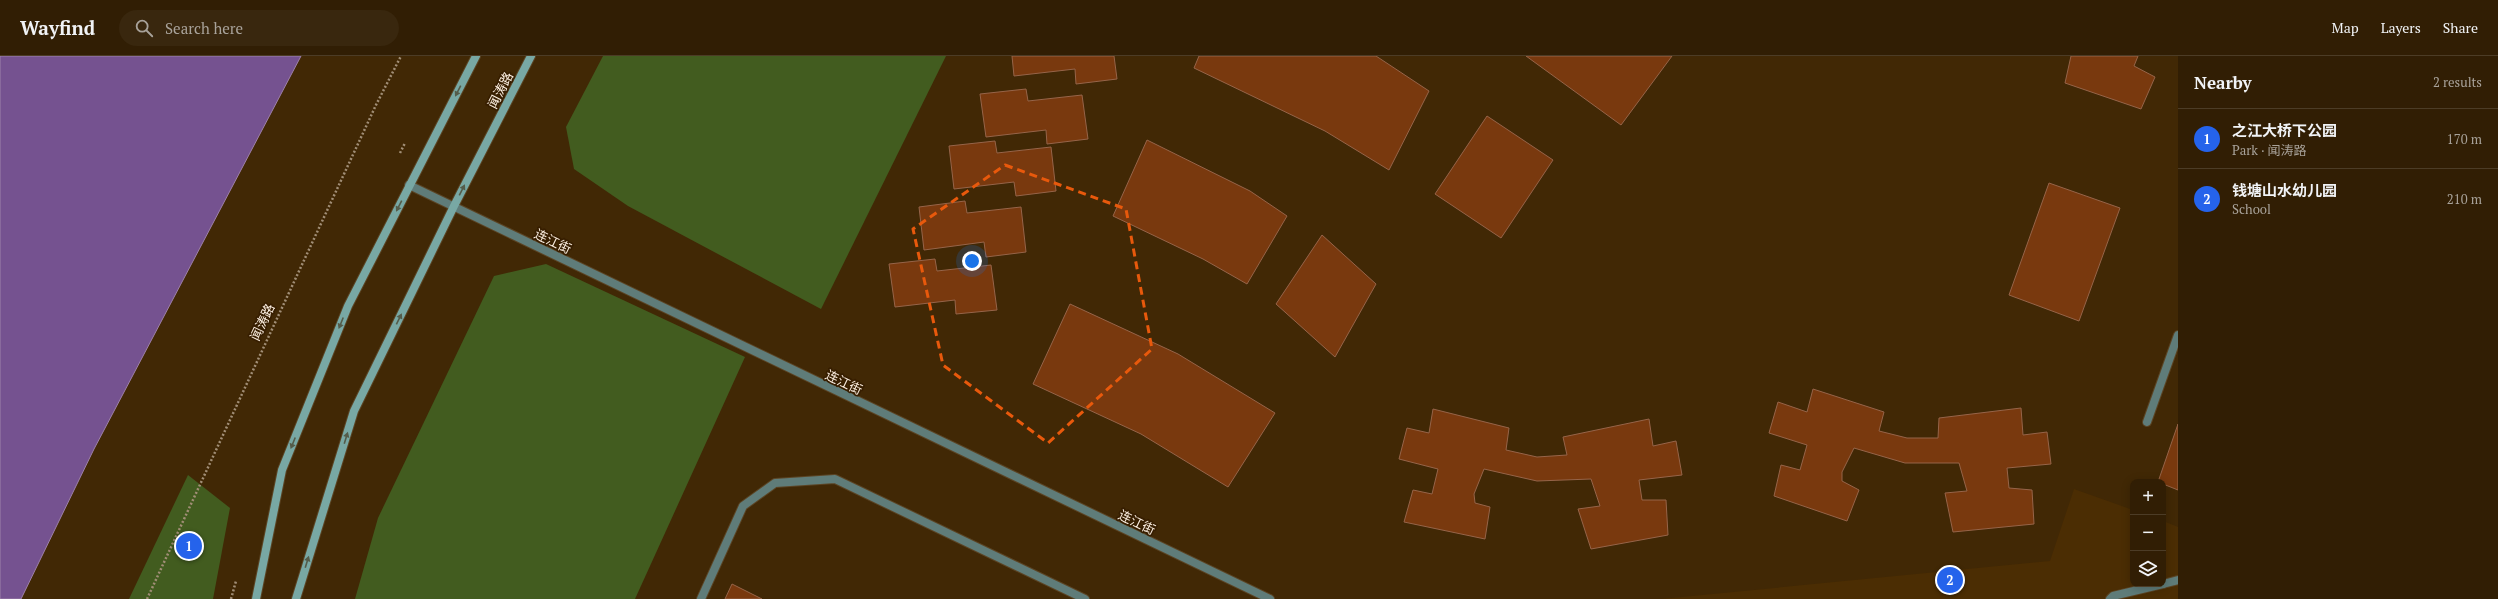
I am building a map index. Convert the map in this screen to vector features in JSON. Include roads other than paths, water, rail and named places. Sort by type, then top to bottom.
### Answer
[{"type":"main road","points":[[256,599],[282,470],[348,306],[476,56]]},
{"type":"main road","name":"闻涛路","points":[[296,599],[354,411],[454,206],[531,56]]},
{"type":"street","name":"连江街","points":[[409,185],[1270,599]]},
{"type":"street","points":[[2147,422],[2178,335]]},
{"type":"street","points":[[701,599],[743,506],[775,483],[835,479],[1085,599]]},
{"type":"street","points":[[2166,583],[2178,580]]},
{"type":"street","points":[[2110,599],[2113,596],[2150,587]]},
{"type":"place","name":"之江大桥下公园","points":[[189,546]]},
{"type":"place","name":"钱塘山水幼儿园","points":[[1950,580]]}]
